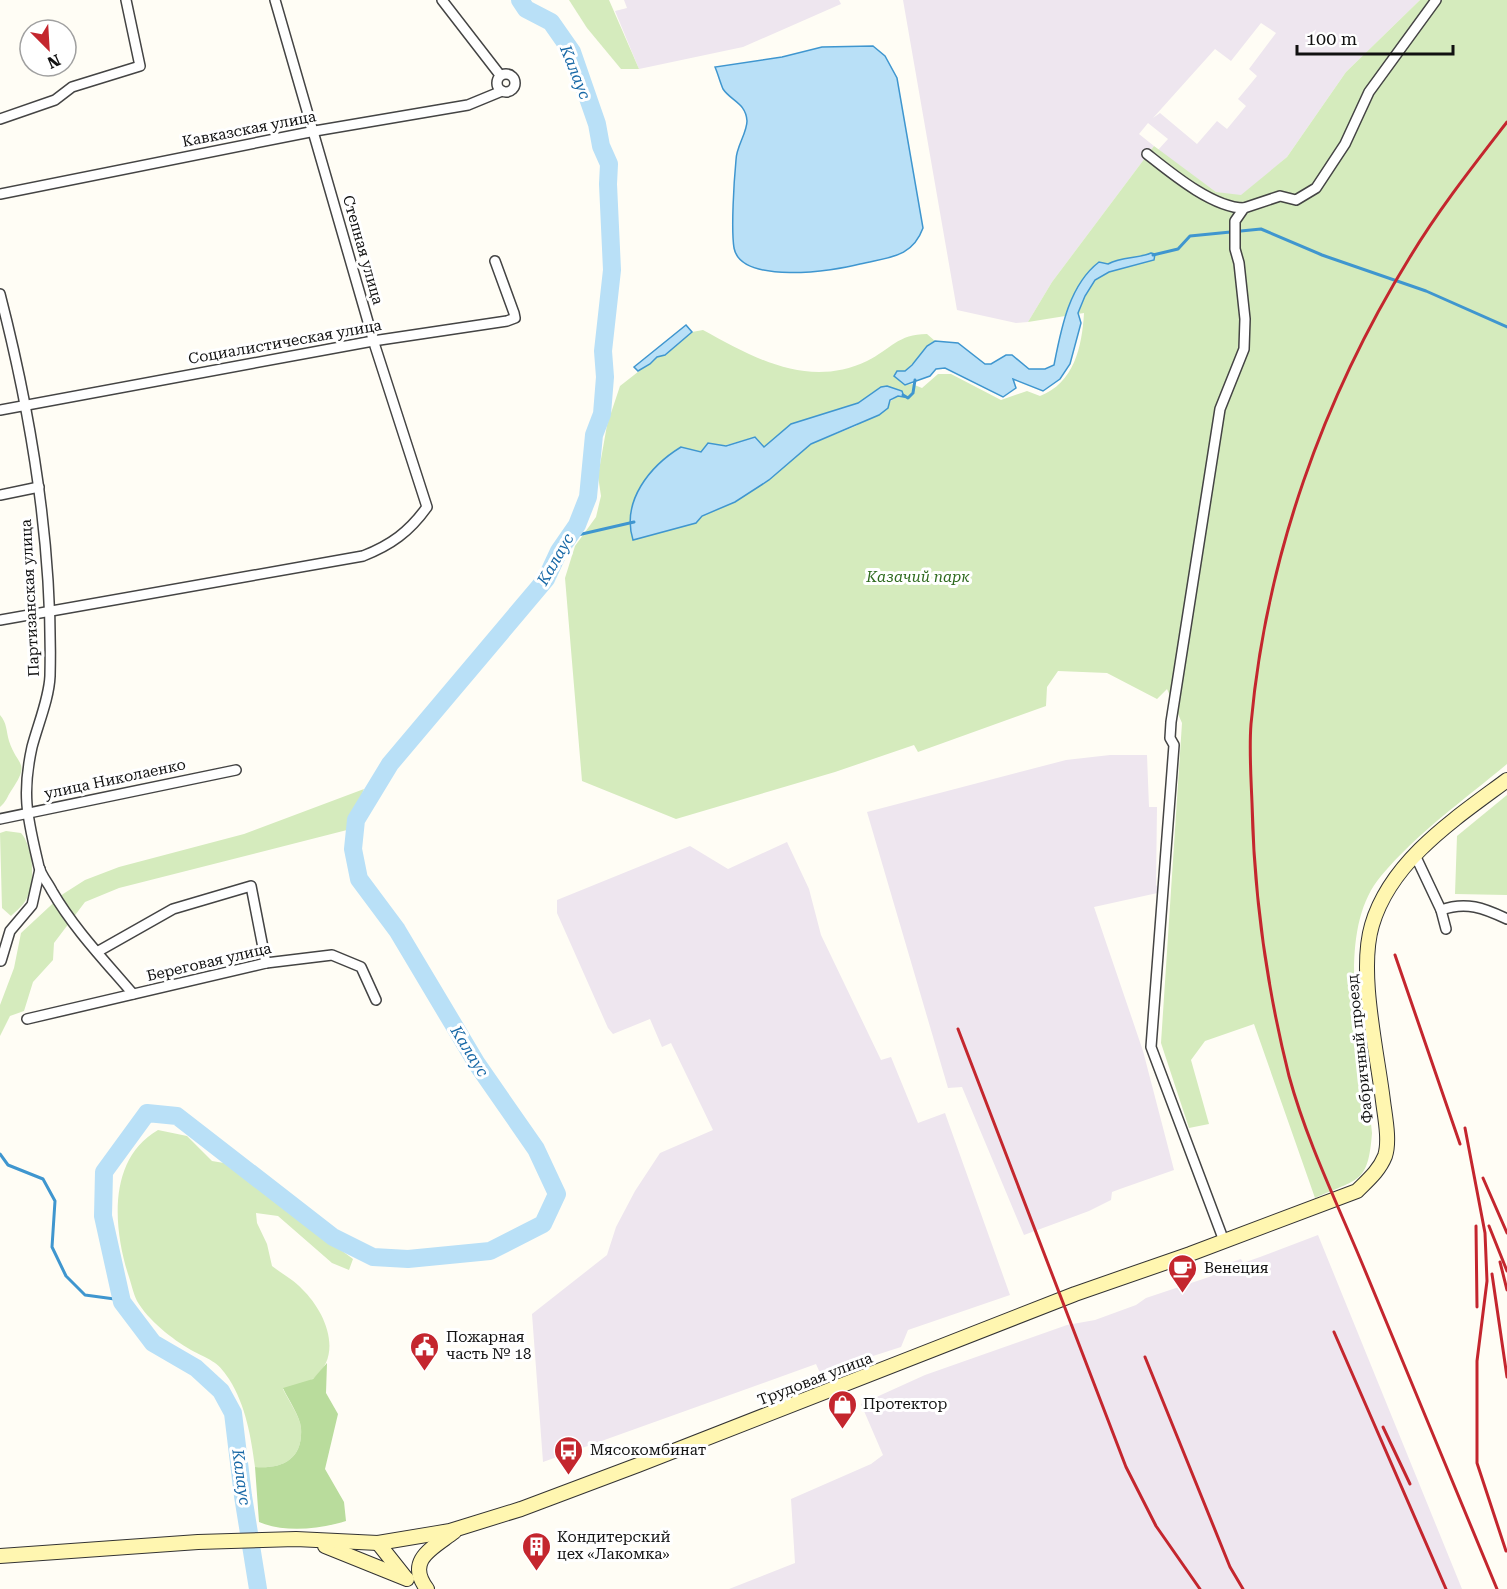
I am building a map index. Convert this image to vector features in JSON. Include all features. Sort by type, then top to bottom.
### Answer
[{"type":"main road","name":"Фабричный проезд","points":[[1334,1199],[1357,1191],[1374,1175],[1386,1154],[1385,1118],[1367,984],[1371,925],[1394,881],[1415,855],[1506,781]]},
{"type":"main road","name":"Трудовая улица","points":[[296,1539],[378,1543],[458,1528],[521,1509],[1075,1294],[1334,1199]]},
{"type":"main road","points":[[427,1589],[418,1570],[422,1556],[458,1528]]},
{"type":"main road","points":[[0,1556],[198,1542],[296,1539],[338,1550],[407,1579]]},
{"type":"main road","points":[[0,1562],[114,1554],[198,1542]]},
{"type":"main road","points":[[378,1543],[418,1589]]},
{"type":"street","points":[[0,119],[55,100],[72,87],[140,66],[126,0]]},
{"type":"street","name":"Степная улица","points":[[49,613],[363,556],[399,538],[414,525],[427,507],[373,341],[315,131],[275,0]]},
{"type":"street","points":[[442,0],[500,75]]},
{"type":"street","points":[[1147,154],[1202,192],[1233,208],[1244,208],[1280,196],[1296,200],[1316,188],[1345,144],[1370,92],[1436,0]]},
{"type":"street","points":[[500,75],[512,75],[515,83],[511,90],[502,91],[497,84],[500,75]]},
{"type":"street","name":"Кавказская улица","points":[[0,194],[315,131],[468,105],[502,91]]},
{"type":"street","points":[[1224,1241],[1151,1047],[1174,745],[1170,738],[1171,723],[1220,409],[1244,349],[1245,318],[1239,263],[1235,249],[1235,222],[1244,208]]},
{"type":"street","name":"Социалистическая улица","points":[[0,410],[373,341],[495,324],[515,318],[495,261]]},
{"type":"street","name":"Партизанская улица","points":[[0,294],[26,406],[39,488],[49,613],[50,679],[25,789],[26,814],[37,848],[40,869],[69,919],[134,994]]},
{"type":"street","points":[[0,495],[39,488]]},
{"type":"street","points":[[0,620],[49,613]]},
{"type":"street","name":"улица Николаенко","points":[[0,819],[236,770]]},
{"type":"street","points":[[1415,855],[1441,910],[1446,929]]},
{"type":"street","points":[[1,961],[10,931],[32,905],[40,869]]},
{"type":"street","points":[[97,952],[174,909],[251,886],[266,963]]},
{"type":"street","points":[[1441,910],[1458,904],[1486,909],[1507,919]]},
{"type":"street","name":"Береговая улица","points":[[27,1019],[266,963],[332,955],[361,967],[376,1000]]},
{"type":"shaded area","points":[[624,0],[839,0],[841,4],[743,47],[639,69],[615,11],[627,8]]},
{"type":"shaded area","points":[[903,0],[1420,0],[1346,72],[1287,157],[1241,196],[1216,192],[1158,150],[1168,139],[1148,123],[1139,134],[1154,146],[1052,282],[1028,322],[1016,323],[957,310]],"holes":[[[1261,23],[1276,33],[1249,69],[1257,76],[1238,99],[1246,106],[1227,129],[1217,121],[1197,144],[1160,113],[1153,118],[1215,49],[1231,61]]]},
{"type":"shaded area","points":[[1110,755],[1147,755],[1149,807],[1157,807],[1156,885],[1162,892],[1094,907],[1143,1051],[1174,1170],[1112,1192],[1111,1200],[1089,1211],[1024,1235],[962,1087],[948,1088],[867,812],[1066,760]]},
{"type":"shaded area","points":[[787,842],[809,889],[821,935],[881,1060],[891,1057],[918,1123],[945,1113],[1010,1295],[908,1330],[901,1347],[820,1373],[816,1364],[543,1462],[532,1314],[607,1255],[616,1227],[635,1191],[660,1153],[713,1130],[671,1043],[662,1047],[650,1019],[613,1034],[608,1028],[557,913],[557,900],[690,846],[728,869]]},
{"type":"shaded area","points":[[1318,1235],[1462,1589],[729,1589],[795,1563],[791,1499],[871,1464],[883,1455],[861,1404],[925,1375],[1067,1325],[1095,1320],[1136,1305],[1146,1298],[1212,1276],[1211,1269],[1241,1259],[1243,1263]]},
{"type":"green space","points":[[569,0],[609,0],[639,69],[621,69],[587,28]]},
{"type":"green space","name":"Казачий парк","points":[[1420,0],[1507,0],[1507,764],[1410,845],[1381,876],[1366,901],[1357,931],[1354,964],[1355,1000],[1372,1133],[1368,1162],[1364,1171],[1351,1182],[1315,1198],[1254,1024],[1205,1041],[1191,1060],[1209,1124],[1189,1128],[1161,1043],[1182,723],[1167,689],[1157,699],[1107,673],[1058,671],[1047,687],[1046,706],[918,752],[914,745],[835,772],[676,819],[582,781],[565,578],[575,546],[596,517],[601,496],[598,476],[607,425],[620,386],[657,357],[666,355],[692,332],[703,330],[742,351],[782,366],[803,371],[824,372],[845,369],[867,361],[902,339],[927,334],[935,341],[905,371],[905,385],[912,384],[922,388],[938,374],[951,374],[1001,400],[1027,391],[1040,396],[1061,382],[1074,362],[1081,338],[1084,313],[1028,322],[1052,282],[1154,146],[1216,192],[1241,195],[1287,157],[1346,72]],"holes":[[[881,387],[898,396],[856,426],[811,444],[769,480],[735,502],[702,516],[696,523],[633,540],[632,514],[636,502],[642,491],[675,450],[681,447],[701,452],[755,437],[764,447],[791,424],[858,403]]]},
{"type":"green space","points":[[0,715],[5,724],[12,750],[22,769],[0,807]]},
{"type":"green space","points":[[364,789],[347,830],[119,888],[85,902],[54,943],[53,960],[33,982],[24,1011],[10,1016],[0,1036],[0,1005],[14,968],[21,933],[63,894],[85,880],[119,867],[244,834]]},
{"type":"green space","points":[[1507,795],[1507,895],[1455,894],[1457,836]]},
{"type":"green space","points":[[6,831],[21,833],[31,855],[32,864],[30,891],[22,905],[11,916],[2,908],[0,833]]},
{"type":"green space","points":[[158,1130],[187,1136],[212,1161],[224,1163],[353,1259],[349,1270],[332,1263],[278,1216],[256,1213],[257,1223],[267,1244],[272,1266],[295,1283],[310,1298],[324,1320],[328,1333],[328,1357],[323,1368],[311,1380],[283,1389],[300,1423],[301,1439],[295,1454],[282,1464],[255,1467],[244,1411],[225,1373],[212,1361],[168,1335],[147,1315],[134,1295],[119,1235],[119,1195],[130,1158],[142,1143]]},
{"type":"green space","points":[[327,1363],[326,1393],[338,1414],[325,1469],[344,1502],[346,1521],[302,1529],[280,1528],[259,1522],[255,1467],[274,1466],[289,1460],[299,1447],[301,1439],[298,1418],[283,1388],[313,1379]]},
{"type":"water","points":[[873,46],[885,56],[897,78],[923,228],[918,238],[906,251],[898,255],[830,270],[770,271],[753,267],[740,260],[734,248],[733,205],[736,155],[747,121],[741,106],[723,89],[715,67],[782,57],[822,47]]},
{"type":"water","points":[[1151,253],[1155,254],[1154,260],[1109,272],[1095,280],[1078,313],[1081,323],[1070,364],[1060,379],[1043,391],[1013,379],[1016,388],[1003,397],[945,368],[936,369],[930,376],[905,385],[894,376],[897,371],[905,371],[927,346],[935,341],[958,343],[985,364],[991,364],[1006,355],[1012,355],[1029,369],[1045,369],[1054,365],[1073,295],[1089,272],[1099,262],[1108,264]]},
{"type":"water","points":[[686,325],[692,332],[665,355],[657,357],[638,371],[634,367]]},
{"type":"water","points":[[887,386],[902,391],[904,397],[898,396],[890,400],[888,408],[879,415],[811,444],[769,480],[735,502],[702,516],[696,523],[633,540],[630,526],[631,512],[641,486],[659,464],[681,447],[701,452],[708,443],[726,446],[755,437],[764,447],[791,424],[858,403],[881,387]]},
{"type":"waterway","name":"Калаус","points":[[258,1589],[233,1413],[221,1391],[196,1368],[153,1343],[122,1302],[103,1216],[104,1172],[147,1113],[177,1116],[333,1237],[373,1257],[408,1259],[490,1251],[543,1224],[557,1194],[536,1149],[477,1064],[397,930],[359,879],[353,849],[356,820],[390,764],[546,579],[559,551],[577,525],[588,497],[594,435],[602,414],[605,377],[603,351],[612,270],[609,164],[601,146],[597,124],[572,52],[551,22],[526,9],[520,0]]},
{"type":"waterway","points":[[1153,255],[1178,249],[1190,236],[1261,229],[1322,255],[1426,291],[1507,327]]},
{"type":"waterway","points":[[903,395],[908,398],[913,393],[915,380]]},
{"type":"waterway","points":[[569,537],[634,522]]},
{"type":"waterway","points":[[0,1154],[8,1165],[43,1179],[55,1201],[52,1247],[66,1276],[85,1295],[122,1300]]},
{"type":"railway","points":[[1497,1589],[1296,1101],[1281,1042],[1263,941],[1255,873],[1250,744],[1259,662],[1270,601],[1285,540],[1325,423],[1379,311],[1410,257],[1444,205],[1507,122]]},
{"type":"railway","points":[[1395,955],[1460,1144]]},
{"type":"railway","points":[[958,1029],[1126,1467],[1156,1526],[1200,1589]]},
{"type":"railway","points":[[1465,1128],[1485,1233],[1487,1281],[1477,1361],[1477,1463],[1506,1551]]},
{"type":"railway","points":[[1483,1178],[1507,1233]]},
{"type":"railway","points":[[1476,1226],[1477,1307]]},
{"type":"railway","points":[[1489,1226],[1507,1271]]},
{"type":"railway","points":[[1500,1262],[1507,1290]]},
{"type":"railway","points":[[1492,1274],[1507,1377]]},
{"type":"railway","points":[[1334,1332],[1446,1589]]},
{"type":"railway","points":[[1145,1357],[1230,1567],[1243,1589]]},
{"type":"railway","points":[[1383,1427],[1410,1484]]},
{"type":"place","name":"Венеция","points":[[1183,1294]]},
{"type":"place","name":"Пожарная часть № 18","points":[[425,1372]]},
{"type":"place","name":"Протектор","points":[[842,1430]]},
{"type":"place","name":"Мясокомбинат","points":[[569,1476]]},
{"type":"place","name":"Кондитерский цех «Лакомка»","points":[[536,1572]]}]
